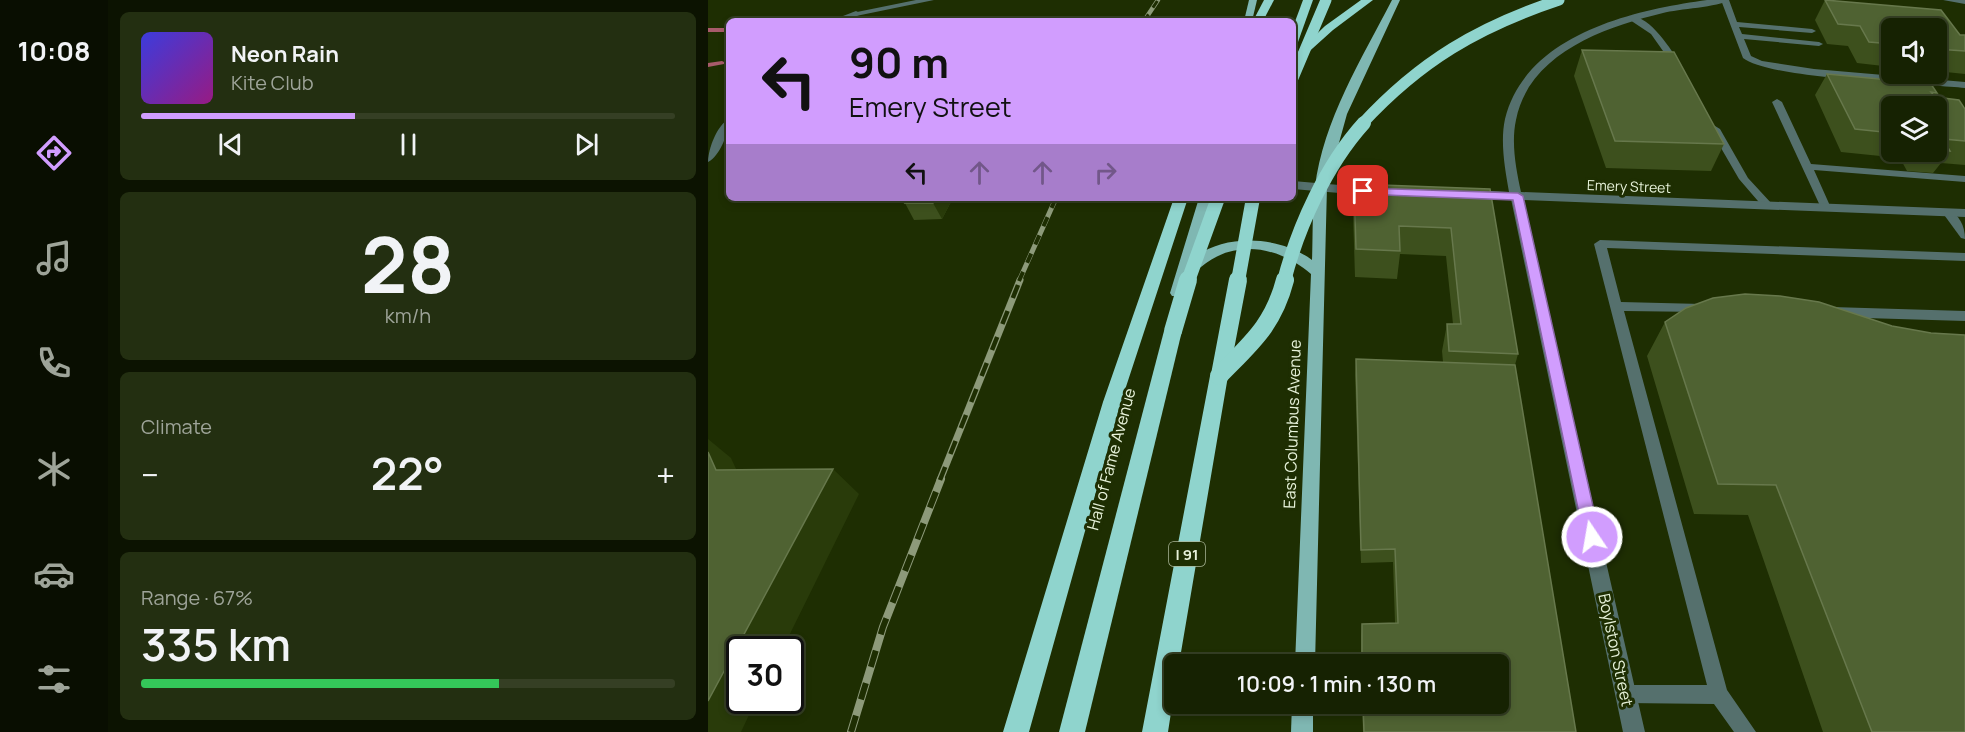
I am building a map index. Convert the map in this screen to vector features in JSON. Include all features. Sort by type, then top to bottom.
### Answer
[{"type":"highway","points":[[1260,18],[1269,0]]},
{"type":"highway","points":[[1296,34],[1308,0]]},
{"type":"highway","points":[[1296,71],[1326,0]]},
{"type":"highway","points":[[1296,60],[1329,28],[1368,0]]},
{"type":"highway","points":[[1219,376],[1271,320],[1291,259],[1317,195],[1344,146],[1360,124],[1415,71],[1459,42],[1505,19],[1559,0]]},
{"type":"highway","points":[[1016,732],[1112,402],[1180,201]]},
{"type":"highway","points":[[1072,732],[1155,396],[1185,289],[1217,201]]},
{"type":"highway","name":"I 91","points":[[1155,732],[1252,201]]},
{"type":"main road","points":[[1249,18],[1253,0]]},
{"type":"main road","name":"East Columbus Avenue","points":[[1305,654],[1321,186],[1326,153],[1338,122],[1396,0]]},
{"type":"main road","name":"Hall of Fame Avenue","points":[[1061,732],[1143,412],[1203,201]]},
{"type":"main road","points":[[1181,277],[1210,254],[1251,245],[1290,251],[1306,260],[1318,272]]},
{"type":"main road","points":[[1302,732],[1303,714]]},
{"type":"street","points":[[856,13],[930,0]]},
{"type":"street","name":"Boylston Street","points":[[1634,732],[1512,177],[1509,136],[1512,116],[1526,84],[1544,63],[1571,43],[1633,18],[1725,0]]},
{"type":"street","points":[[1947,0],[1965,1]]},
{"type":"street","points":[[1296,185],[1386,192]]},
{"type":"street","name":"Emery Street","points":[[1456,194],[1965,213]]},
{"type":"lane","points":[[1725,0],[1748,58],[1762,65],[1965,85]]},
{"type":"lane","points":[[842,18],[856,13]]},
{"type":"lane","points":[[1633,18],[1654,32],[1665,43],[1682,72]]},
{"type":"lane","points":[[1735,24],[1812,31]]},
{"type":"lane","points":[[1740,36],[1819,44]]},
{"type":"lane","points":[[1776,102],[1809,167],[1826,208]]},
{"type":"lane","points":[[1710,121],[1744,179],[1768,206]]},
{"type":"lane","points":[[708,159],[726,127]]},
{"type":"lane","points":[[1809,167],[1965,179]]},
{"type":"lane","points":[[1947,212],[1965,235]]},
{"type":"lane","points":[[1746,732],[1719,695],[1600,244],[1965,257]]},
{"type":"lane","points":[[1616,306],[1721,309]]},
{"type":"lane","points":[[1814,312],[1965,316]]},
{"type":"lane","points":[[1626,694],[1719,695]]},
{"type":"building","points":[[1825,0],[1941,10],[1960,35],[1965,35],[1965,51],[1947,50],[1947,18],[1881,18],[1881,43],[1869,42],[1860,26],[1838,24]]},
{"type":"building","points":[[1582,50],[1674,52],[1724,144],[1615,141]]},
{"type":"building","points":[[1827,74],[1881,79],[1881,84],[1931,84],[1937,93],[1931,92],[1934,96],[1881,96],[1881,132],[1855,129]]},
{"type":"building","points":[[1947,98],[1959,100],[1965,109],[1965,141],[1947,139]]},
{"type":"building","points":[[1354,184],[1490,189],[1518,354],[1449,351],[1447,324],[1461,324],[1451,228],[1399,226],[1400,251],[1356,249]]},
{"type":"building","points":[[906,201],[934,201],[933,203],[905,203]]},
{"type":"building","points":[[1745,294],[1819,302],[1892,326],[1931,333],[1965,335],[1965,732],[1872,732],[1776,485],[1718,484],[1665,322],[1686,308],[1713,298]]},
{"type":"building","points":[[1356,359],[1515,365],[1576,732],[1364,732],[1363,714],[1509,714],[1509,654],[1362,654],[1362,624],[1398,623],[1395,549],[1361,550]]},
{"type":"building","points":[[708,452],[716,470],[833,469],[743,636],[726,636],[726,668],[708,701]]},
{"type":"waterway","points":[[708,30],[726,30]]},
{"type":"waterway","points":[[708,65],[722,63]]},
{"type":"railway","points":[[1146,18],[1158,0]]},
{"type":"railway","points":[[1019,281],[1055,201]]},
{"type":"railway","points":[[940,480],[1020,280]]},
{"type":"railway","points":[[851,732],[883,627],[941,479]]},
{"type":"route","points":[[1363,191],[1518,196],[1592,537]]}]
